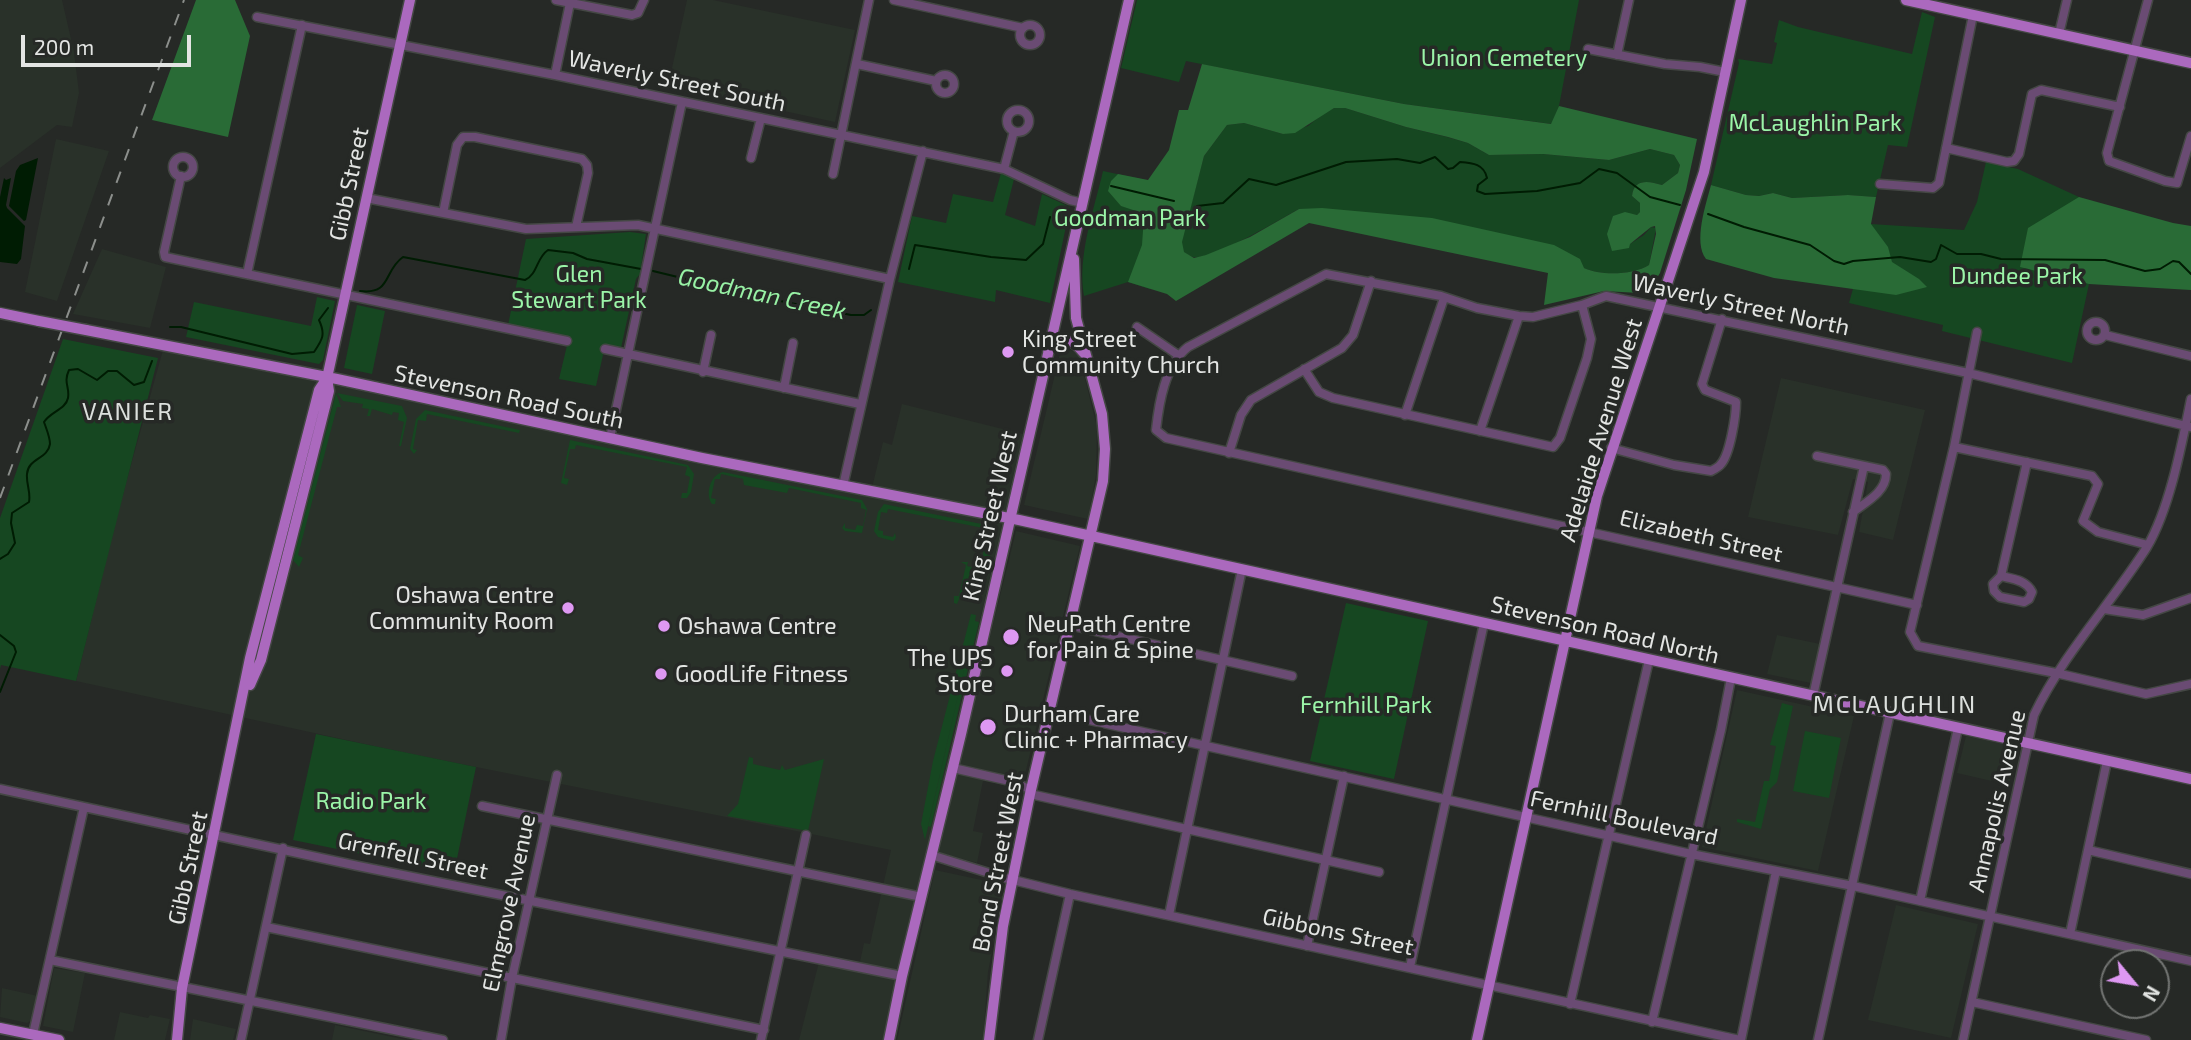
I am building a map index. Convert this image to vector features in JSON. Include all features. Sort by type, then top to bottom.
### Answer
[{"type":"main road","name":"Gibb Street","points":[[177,1040],[181,988],[242,704],[261,660],[329,391],[327,377],[410,0]]},
{"type":"main road","name":"King Street West","points":[[889,1040],[1129,0]]},
{"type":"main road","name":"Adelaide Avenue West","points":[[1477,1040],[1589,530],[1611,448],[1704,172],[1741,0]]},
{"type":"main road","points":[[1906,0],[2191,63]]},
{"type":"main road","name":"Bond Street West","points":[[989,1040],[999,951],[1013,880],[1103,481],[1105,449],[1102,414],[1076,318],[1074,240]]},
{"type":"main road","name":"Stevenson Road South","points":[[0,313],[327,377],[610,438],[1010,518]]},
{"type":"main road","points":[[1047,351],[1059,341],[1067,340],[1076,344],[1087,357]]},
{"type":"main road","name":"Stevenson Road North","points":[[1010,518],[2191,779]]},
{"type":"main road","points":[[0,1028],[59,1040]]},
{"type":"street","points":[[556,0],[632,15],[638,13],[644,0]]},
{"type":"street","points":[[833,174],[870,0]]},
{"type":"street","points":[[894,0],[1023,28]]},
{"type":"street","points":[[1617,55],[1629,0]]},
{"type":"street","points":[[2059,34],[2067,0]]},
{"type":"street","points":[[2148,0],[2107,153],[2109,161],[2177,183],[2191,136]]},
{"type":"street","points":[[555,75],[570,3]]},
{"type":"street","points":[[1880,184],[1935,188],[1939,183],[1973,15]]},
{"type":"street","name":"Waverly Street South","points":[[257,17],[923,150],[1004,169],[1070,200],[1083,203]]},
{"type":"street","points":[[247,274],[302,25]]},
{"type":"street","points":[[1588,49],[1725,72]]},
{"type":"street","points":[[857,64],[936,81]]},
{"type":"street","points":[[1946,148],[2007,162],[2014,161],[2019,154],[2032,94],[2041,90],[2120,107]]},
{"type":"street","points":[[610,438],[682,102]]},
{"type":"street","points":[[751,158],[761,118]]},
{"type":"street","points":[[1004,169],[1014,131]]},
{"type":"street","points":[[443,213],[457,145],[463,137],[475,137],[582,159],[587,164],[588,173],[576,228]]},
{"type":"street","points":[[843,486],[860,404],[923,150]]},
{"type":"street","points":[[181,176],[165,257],[567,341]]},
{"type":"street","points":[[366,198],[526,229],[624,225],[654,228],[890,279]]},
{"type":"street","name":"Waverly Street North","points":[[1178,355],[1256,309],[1326,274],[1371,281],[1519,316],[1533,317],[1583,306],[1606,296],[1968,373],[2188,426]]},
{"type":"street","points":[[1229,453],[1241,415],[1251,400],[1342,348],[1353,335],[1371,281]]},
{"type":"street","points":[[1405,415],[1444,298]]},
{"type":"street","points":[[1304,369],[1319,392],[1405,415],[1553,447],[1560,438],[1589,348],[1591,338],[1583,306]]},
{"type":"street","points":[[1480,431],[1519,316]]},
{"type":"street","points":[[1611,448],[1674,465],[1712,471],[1721,464],[1736,411],[1735,402],[1705,390],[1702,384],[1722,319]]},
{"type":"street","points":[[1137,327],[1178,355]]},
{"type":"street","points":[[1977,332],[1954,447],[1910,632],[1912,639],[1918,646],[2146,694],[2191,684]]},
{"type":"street","points":[[703,372],[711,335]]},
{"type":"street","points":[[2105,335],[2191,356]]},
{"type":"street","points":[[784,388],[793,343]]},
{"type":"street","points":[[605,349],[860,404]]},
{"type":"street","name":"Elizabeth Street","points":[[1178,355],[1169,373],[1158,414],[1156,430],[1160,435],[1229,453],[1589,530],[1917,605]]},
{"type":"street","name":"Annapolis Avenue","points":[[1963,1040],[2034,715],[2056,673],[2148,545],[2162,516],[2188,426],[2191,399]]},
{"type":"street","points":[[1954,447],[2092,476],[2098,484],[2083,521],[2098,532],[2148,545]]},
{"type":"street","points":[[1818,456],[1883,470],[1886,474],[1886,483],[1853,512]]},
{"type":"street","points":[[2001,576],[2029,586],[2032,592],[2029,598],[2024,602],[2000,597],[1994,591],[1993,584],[2001,576],[2027,462]]},
{"type":"street","points":[[1813,696],[1864,466]]},
{"type":"street","points":[[1169,915],[1242,569]]},
{"type":"street","points":[[2104,609],[2143,615],[2191,598]]},
{"type":"street","points":[[1410,967],[1484,623]]},
{"type":"street","points":[[1069,625],[1292,676]]},
{"type":"street","points":[[1570,1004],[1649,660]]},
{"type":"street","points":[[1651,1022],[1731,678]]},
{"type":"street","name":"Fernhill Boulevard","points":[[1049,711],[2191,961]]},
{"type":"street","points":[[1818,1040],[1890,713]]},
{"type":"street","points":[[1920,901],[1958,728]]},
{"type":"street","points":[[2070,934],[2107,761]]},
{"type":"street","points":[[953,768],[1014,782],[1031,792],[1379,872]]},
{"type":"street","name":"Elmgrove Avenue","points":[[501,1040],[557,775]]},
{"type":"street","points":[[1307,946],[1343,776]]},
{"type":"street","name":"Grenfell Street","points":[[0,789],[902,975]]},
{"type":"street","points":[[482,806],[922,897]]},
{"type":"street","points":[[33,1034],[84,807]]},
{"type":"street","points":[[761,1040],[806,835]]},
{"type":"street","points":[[241,1040],[282,848]]},
{"type":"street","points":[[2088,850],[2191,874]]},
{"type":"street","name":"Gibbons Street","points":[[930,855],[946,862],[1070,894],[1740,1040]]},
{"type":"street","points":[[1740,1040],[1776,871]]},
{"type":"street","points":[[1038,1040],[1070,894]]},
{"type":"street","points":[[266,926],[764,1030]]},
{"type":"street","points":[[50,960],[443,1040]]},
{"type":"street","points":[[1972,1002],[2146,1040]]},
{"type":"shaded area","points":[[0,0],[62,0],[74,52],[79,93],[72,127],[57,125],[0,168]]},
{"type":"shaded area","points":[[687,0],[713,0],[855,30],[835,122],[668,86]]},
{"type":"shaded area","points":[[56,139],[109,151],[57,301],[25,292]]},
{"type":"shaded area","points":[[38,158],[24,221],[9,206],[16,171],[20,165]]},
{"type":"shaded area","points":[[4,178],[11,178],[7,208],[25,226],[21,259],[17,264],[0,262],[0,197]]},
{"type":"shaded area","points":[[102,249],[166,267],[150,328],[73,314]]},
{"type":"shaded area","points":[[1061,349],[1069,349],[1079,355],[1097,427],[1096,475],[1088,519],[1024,505]]},
{"type":"shaded area","points":[[163,350],[870,496],[883,442],[892,445],[902,404],[1023,434],[883,1040],[799,1040],[819,962],[858,971],[864,943],[870,944],[891,850],[406,753],[76,681],[117,515]]},
{"type":"shaded area","points":[[1781,378],[1925,410],[1893,540],[1859,532],[1868,482],[1853,479],[1838,535],[1748,517]]},
{"type":"shaded area","points":[[1016,531],[1080,546],[1021,791],[983,781],[973,831],[983,833],[977,863],[937,852]]},
{"type":"shaded area","points":[[1777,635],[1825,645],[1816,684],[1767,674]]},
{"type":"shaded area","points":[[1737,690],[1854,716],[1818,871],[1702,847]]},
{"type":"shaded area","points":[[1966,736],[2018,747],[2009,785],[1957,773]]},
{"type":"shaded area","points":[[935,870],[1005,885],[988,972],[983,1040],[897,1040]]},
{"type":"shaded area","points":[[1896,905],[1978,924],[1951,1038],[1868,1020]]},
{"type":"shaded area","points":[[54,968],[85,973],[73,1032],[43,1026]]},
{"type":"shaded area","points":[[2,988],[38,996],[32,1020],[27,1023],[0,1017]]},
{"type":"shaded area","points":[[120,1012],[170,1019],[165,1040],[114,1040]]},
{"type":"shaded area","points":[[193,1019],[236,1029],[233,1040],[190,1040]]},
{"type":"shaded area","points":[[335,1025],[407,1040],[332,1040]]},
{"type":"green space","points":[[196,0],[235,0],[250,36],[228,137],[152,120]]},
{"type":"green space","name":"Union Cemetery","points":[[1137,0],[1579,0],[1559,106],[1552,124],[1404,104],[1186,61],[1179,82],[1121,68]]},
{"type":"green space","name":"McLaughlin Park","points":[[1922,12],[1935,17],[1907,147],[1888,145],[1876,197],[1848,195],[1792,198],[1773,193],[1759,196],[1711,185],[1738,59],[1772,64],[1779,20],[1912,54]]},
{"type":"green space","points":[[1202,64],[1404,104],[1551,124],[1559,106],[1697,139],[1686,190],[1660,273],[1653,284],[1639,293],[1604,291],[1544,305],[1548,273],[1309,223],[1176,301],[1167,294],[1128,282],[1142,245],[1144,216],[1121,206],[1108,191],[1111,181],[1118,174],[1148,180],[1169,150],[1179,110],[1188,110]],"holes":[[[1334,108],[1345,108],[1468,143],[1489,155],[1543,154],[1609,160],[1650,149],[1674,155],[1680,165],[1678,173],[1662,185],[1643,182],[1636,186],[1632,196],[1640,203],[1640,212],[1637,215],[1625,212],[1613,216],[1607,234],[1612,251],[1629,248],[1630,244],[1655,226],[1656,234],[1649,265],[1626,272],[1591,271],[1584,268],[1580,259],[1554,245],[1432,218],[1322,208],[1299,209],[1250,237],[1206,255],[1194,258],[1184,252],[1182,242],[1204,156],[1227,125],[1244,123],[1283,134],[1295,133]]]},
{"type":"green space","points":[[1334,108],[1345,108],[1468,143],[1489,155],[1543,154],[1609,160],[1650,149],[1674,155],[1680,165],[1678,173],[1662,185],[1643,182],[1633,190],[1632,196],[1640,203],[1640,212],[1637,215],[1631,214],[1630,244],[1651,227],[1656,228],[1649,265],[1626,272],[1591,271],[1299,209],[1215,253],[1193,257],[1183,252],[1181,242],[1204,156],[1227,125],[1244,123],[1283,134],[1308,126]]},
{"type":"green space","name":"Dundee Park","points":[[1986,162],[2018,169],[2079,197],[2089,284],[2072,363],[1942,331],[1943,325],[1849,303],[1871,224],[1964,230],[1977,202]]},
{"type":"green space","name":"Goodman Park","points":[[1103,171],[1174,186],[1150,289],[1128,282],[1084,296],[1082,281],[1085,249]]},
{"type":"green space","points":[[1001,173],[1014,179],[1005,215],[1035,226],[1042,194],[1070,207],[1050,303],[996,290],[995,302],[898,282],[912,216],[946,223],[953,194],[993,202]]},
{"type":"green space","points":[[1711,185],[1759,196],[1773,193],[1792,198],[1848,195],[1876,197],[1871,224],[1888,247],[1892,262],[1927,287],[1896,295],[1774,278],[1706,259],[1702,252],[1701,233]]},
{"type":"green space","points":[[2079,197],[2191,226],[2191,290],[2089,284],[2020,267],[2028,228]]},
{"type":"green space","name":"Glen Stewart Park","points":[[630,232],[646,234],[640,274],[636,279],[621,348],[605,346],[596,386],[559,379],[569,337],[508,325],[526,239]]},
{"type":"green space","points":[[317,297],[335,301],[323,360],[319,364],[186,337],[194,302],[311,326]]},
{"type":"green space","points":[[357,305],[385,311],[372,374],[344,368]]},
{"type":"green space","points":[[63,339],[158,358],[76,681],[1,665],[0,669],[0,518]]},
{"type":"green space","points":[[336,393],[341,407],[337,407],[298,555],[303,558],[299,567],[293,560]]},
{"type":"green space","points":[[337,393],[402,406],[407,418],[401,446],[404,422],[398,420],[399,413],[393,412],[392,415],[372,409],[370,416],[367,416],[369,409],[362,408],[363,404],[343,401]]},
{"type":"green space","points":[[425,410],[520,430],[519,433],[427,414],[426,421],[418,420],[413,449],[417,450],[414,454],[410,449],[416,419]]},
{"type":"green space","points":[[570,440],[688,465],[694,474],[691,492],[687,498],[681,498],[682,493],[687,493],[690,477],[685,475],[687,467],[576,445],[575,449],[570,449],[564,478],[569,479],[567,485],[561,483]]},
{"type":"green space","points":[[723,472],[862,500],[867,509],[862,533],[845,531],[842,528],[845,523],[845,528],[855,530],[857,525],[863,526],[866,510],[861,508],[861,503],[789,488],[787,493],[744,485],[743,479],[721,474],[720,479],[715,479],[711,498],[716,499],[715,504],[712,504],[709,495],[710,485],[715,477]]},
{"type":"green space","points":[[884,504],[996,527],[986,573],[966,583],[957,604],[954,603],[954,596],[959,596],[966,565],[961,562],[968,562],[967,566],[975,568],[977,563],[981,564],[987,534],[982,533],[983,528],[888,509],[887,513],[881,512],[878,530],[883,531],[883,535],[893,537],[895,533],[896,538],[893,541],[878,537],[874,531],[878,512]]},
{"type":"green space","name":"Fernhill Park","points":[[1346,603],[1428,621],[1394,779],[1310,761]]},
{"type":"green space","points":[[971,614],[976,615],[975,621],[979,622],[931,827],[928,826],[925,840],[921,824],[933,761]]},
{"type":"green space","points":[[1782,703],[1793,706],[1777,782],[1770,789],[1761,829],[1737,822],[1737,819],[1755,822],[1764,781],[1769,781],[1776,746],[1770,745]]},
{"type":"green space","points":[[1805,731],[1841,738],[1829,798],[1793,791]]},
{"type":"green space","name":"Radio Park","points":[[316,734],[476,767],[454,873],[293,840]]},
{"type":"green space","points":[[749,757],[753,758],[753,764],[780,770],[782,765],[785,770],[824,759],[808,831],[727,816],[738,804]]},
{"type":"waterway","name":"Goodman Creek","points":[[1197,206],[1223,203],[1249,179],[1276,185],[1346,162],[1397,159],[1420,163],[1435,157],[1448,169],[1460,162],[1481,167],[1487,178],[1478,185],[1477,191],[1485,194],[1537,191],[1580,183],[1599,169],[1617,173],[1650,197],[1680,205]]},
{"type":"waterway","name":"Goodman Creek","points":[[1111,186],[1174,201]]},
{"type":"waterway","name":"Goodman Creek","points":[[1708,214],[1810,245],[1834,261],[1844,264],[1900,257],[1931,262],[1936,259],[1941,245],[1957,254],[1981,254],[2001,259],[2105,260],[2145,271],[2160,269],[2173,261],[2179,262],[2191,274]]},
{"type":"waterway","name":"Goodman Creek","points":[[909,269],[915,245],[1026,260],[1043,244],[1050,217]]},
{"type":"waterway","name":"Goodman Creek","points":[[360,291],[370,291],[382,286],[403,257],[525,280],[548,250],[641,269]]},
{"type":"waterway","name":"Goodman Creek","points":[[653,271],[760,297],[851,315],[864,315],[871,310]]},
{"type":"waterway","name":"Goodman Creek","points":[[170,327],[181,327],[292,354],[314,352],[322,337],[319,320],[328,308]]},
{"type":"waterway","name":"Goodman Creek","points":[[0,559],[8,554],[15,543],[12,513],[29,502],[28,469],[46,453],[50,444],[44,422],[67,402],[69,370],[78,369],[97,380],[108,371],[117,371],[134,385],[144,382],[152,361]]},
{"type":"waterway","name":"Goodman Creek","points":[[0,635],[14,646],[16,652],[0,692]]},
{"type":"railway","points":[[0,498],[184,0]]},
{"type":"place","name":"King Street Community Church","points":[[1008,352]]},
{"type":"place","name":"Oshawa Centre Community Room","points":[[568,608]]},
{"type":"place","name":"Oshawa Centre","points":[[664,626]]},
{"type":"place","name":"NeuPath Centre for Pain & Spine","points":[[1011,637]]},
{"type":"place","name":"The UPS Store","points":[[1007,671]]},
{"type":"place","name":"GoodLife Fitness","points":[[661,674]]},
{"type":"place","name":"Durham Care Clinic + Pharmacy","points":[[988,727]]},
{"type":"district","name":"VANIER","points":[[128,412]]},
{"type":"district","name":"MCLAUGHLIN","points":[[1895,705]]}]
